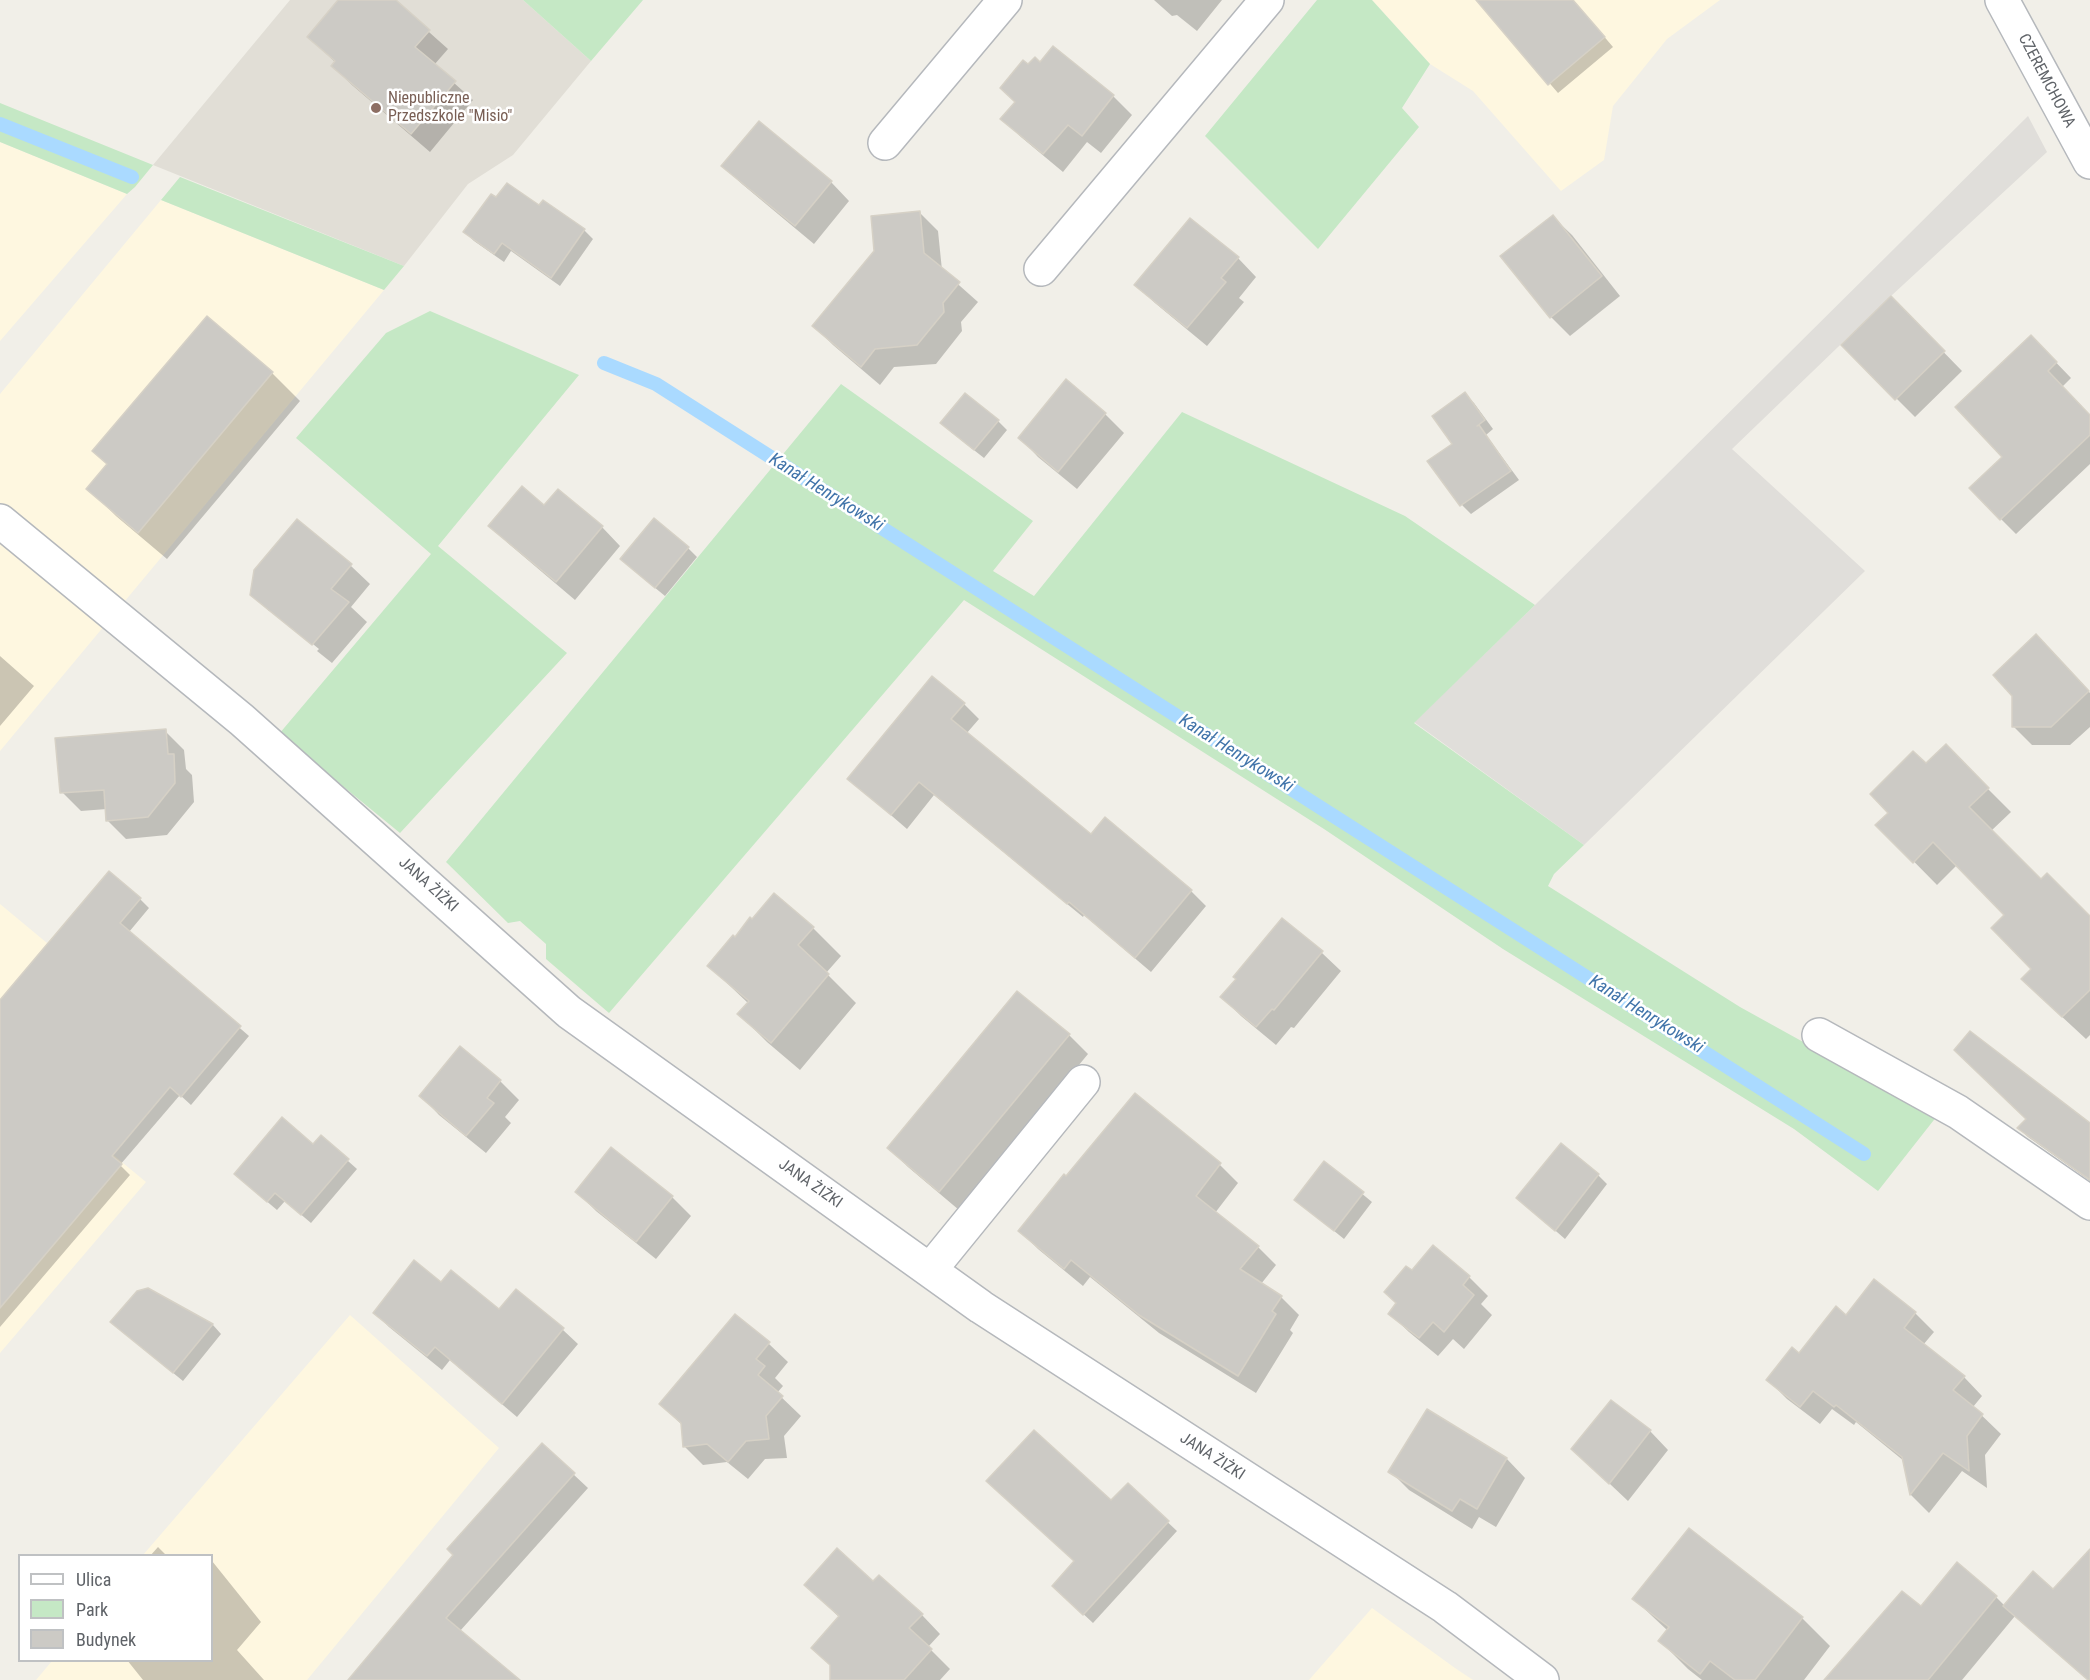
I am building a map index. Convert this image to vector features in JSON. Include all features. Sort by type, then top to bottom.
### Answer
[{"type":"street","points":[[885,143],[1005,0]]},
{"type":"street","points":[[1041,270],[1267,0]]},
{"type":"street","name":"CZEREMCHOWA","points":[[2002,0],[2090,162]]},
{"type":"street","name":"JANA ŻIŻKI","points":[[0,521],[242,720],[568,1012],[981,1307],[1445,1607],[1542,1680]]},
{"type":"street","points":[[1819,1035],[1958,1113],[2090,1203]]},
{"type":"street","points":[[930,1270],[1083,1082]]},
{"type":"shaded area","name":"Niepubliczne Przedszkole \"Misio\"","points":[[290,0],[523,0],[591,61],[513,155],[468,184],[404,266],[153,165]]},
{"type":"shaded area","points":[[1372,0],[1720,0],[1667,39],[1613,106],[1604,160],[1561,191],[1473,91],[1430,64]]},
{"type":"shaded area","points":[[2028,116],[2047,152],[1891,296],[1732,449],[1865,571],[1584,845],[1414,722],[1535,605]]},
{"type":"shaded area","points":[[0,142],[127,194],[0,341]]},
{"type":"shaded area","points":[[161,200],[384,290],[0,751],[0,394]]},
{"type":"shaded area","points":[[109,871],[141,898],[15,1051],[37,1092],[146,1182],[0,1353],[0,904],[47,943]]},
{"type":"shaded area","points":[[350,1315],[499,1448],[307,1680],[36,1680],[51,1662],[213,1662],[213,1554],[144,1554]]},
{"type":"shaded area","points":[[1372,1608],[1455,1668],[1473,1680],[1309,1680]]},
{"type":"green space","points":[[523,0],[643,0],[591,61]]},
{"type":"green space","points":[[1317,0],[1372,0],[1430,64],[1402,108],[1419,127],[1318,249],[1205,136]]},
{"type":"green space","points":[[0,103],[153,165],[127,194],[0,142]]},
{"type":"green space","points":[[180,177],[404,266],[384,290],[161,200]]},
{"type":"green space","points":[[430,311],[579,375],[438,546],[567,653],[400,833],[279,734],[431,554],[296,438],[386,333]]},
{"type":"green space","points":[[841,384],[1033,521],[993,571],[1034,596],[1182,412],[1405,516],[1535,605],[1414,723],[1584,845],[1554,874],[1548,886],[1740,1007],[1937,1116],[1878,1191],[1794,1129],[1503,949],[1324,829],[964,600],[609,1013],[546,959],[546,944],[520,921],[508,923],[446,862]]},
{"type":"building","points":[[338,0],[396,0],[430,30],[415,47],[456,81],[411,134],[331,66],[335,61],[307,37]]},
{"type":"building","points":[[1476,0],[1573,0],[1605,37],[1548,85]]},
{"type":"building","points":[[1053,46],[1114,95],[1082,136],[1068,125],[1043,154],[1000,119],[1015,102],[1000,88],[1023,60],[1028,64],[1035,57],[1040,62]]},
{"type":"building","points":[[759,121],[832,181],[795,226],[721,166]]},
{"type":"building","points":[[507,183],[539,205],[543,200],[585,229],[551,278],[502,243],[494,254],[463,232],[491,194],[496,197]]},
{"type":"building","points":[[920,211],[924,253],[960,282],[943,303],[944,312],[917,345],[875,349],[861,367],[812,326],[874,251],[871,216]]},
{"type":"building","points":[[1553,215],[1602,276],[1550,318],[1500,256]]},
{"type":"building","points":[[1190,218],[1239,257],[1221,278],[1226,282],[1187,328],[1134,285]]},
{"type":"building","points":[[1891,296],[1945,351],[1895,400],[1841,345]]},
{"type":"building","points":[[207,316],[273,372],[138,533],[86,489],[107,464],[92,451]]},
{"type":"building","points":[[2031,335],[2057,362],[2048,371],[2090,415],[2090,435],[2000,520],[1969,488],[2002,457],[1955,407]]},
{"type":"building","points":[[1066,379],[1106,413],[1058,472],[1018,438]]},
{"type":"building","points":[[1465,392],[1485,420],[1477,426],[1479,425],[1511,471],[1460,506],[1427,461],[1452,444],[1432,416]]},
{"type":"building","points":[[965,393],[999,420],[974,450],[940,423]]},
{"type":"building","points":[[522,486],[544,505],[558,489],[603,526],[556,582],[488,526]]},
{"type":"building","points":[[654,518],[689,547],[655,588],[620,559]]},
{"type":"building","points":[[297,519],[352,564],[331,589],[349,602],[312,645],[250,595],[254,570]]},
{"type":"building","points":[[2036,634],[2089,691],[2051,727],[2012,727],[2012,696],[1993,675]]},
{"type":"building","points":[[932,676],[965,703],[951,719],[1091,834],[1105,817],[1192,890],[1135,958],[919,782],[891,815],[847,779]]},
{"type":"building","points":[[166,729],[168,754],[174,754],[175,783],[148,817],[106,821],[104,790],[60,793],[55,738]]},
{"type":"building","points":[[1946,744],[1989,788],[1969,807],[2041,879],[2047,873],[2090,916],[2090,990],[2062,1017],[2021,979],[2031,969],[1991,928],[2004,915],[1933,842],[1913,863],[1875,825],[1888,813],[1870,794],[1913,751],[1926,763]]},
{"type":"building","points":[[109,871],[141,898],[120,923],[241,1026],[181,1097],[170,1087],[112,1156],[122,1164],[0,1308],[0,1000]]},
{"type":"building","points":[[774,893],[814,927],[798,945],[829,974],[771,1043],[737,1014],[749,1001],[707,966],[733,935],[735,937],[750,917],[752,919]]},
{"type":"building","points":[[1282,918],[1323,951],[1274,1010],[1272,1009],[1256,1027],[1220,997],[1236,979],[1233,977]]},
{"type":"building","points":[[1017,991],[1070,1034],[939,1192],[887,1148]]},
{"type":"building","points":[[1970,1031],[2090,1123],[2090,1180],[2017,1128],[2026,1119],[1954,1050]]},
{"type":"building","points":[[460,1046],[501,1080],[487,1098],[494,1103],[466,1136],[419,1096]]},
{"type":"building","points":[[1135,1093],[1221,1163],[1196,1196],[1259,1246],[1240,1269],[1282,1296],[1272,1311],[1276,1314],[1238,1376],[1139,1315],[1071,1260],[1064,1269],[1018,1231]]},
{"type":"building","points":[[282,1117],[313,1144],[321,1135],[349,1159],[301,1215],[275,1193],[267,1202],[234,1174]]},
{"type":"building","points":[[1561,1143],[1599,1174],[1555,1231],[1516,1198]]},
{"type":"building","points":[[611,1147],[673,1196],[636,1242],[575,1192]]},
{"type":"building","points":[[1324,1161],[1364,1192],[1334,1231],[1294,1200]]},
{"type":"building","points":[[1433,1245],[1470,1276],[1463,1285],[1474,1295],[1444,1332],[1433,1322],[1419,1338],[1388,1314],[1396,1303],[1384,1292],[1406,1266],[1412,1270]]},
{"type":"building","points":[[414,1260],[441,1282],[451,1270],[499,1309],[516,1289],[564,1328],[502,1404],[435,1347],[427,1356],[373,1313]]},
{"type":"building","points":[[1874,1279],[1916,1312],[1904,1328],[1965,1376],[1953,1390],[1983,1414],[1967,1436],[1969,1471],[1943,1453],[1910,1495],[1902,1457],[1836,1405],[1834,1407],[1813,1391],[1800,1407],[1766,1380],[1792,1347],[1799,1353],[1836,1306],[1846,1315]]},
{"type":"building","points":[[148,1288],[213,1324],[173,1373],[110,1322],[137,1291]]},
{"type":"building","points":[[735,1314],[770,1342],[756,1359],[765,1366],[758,1375],[783,1396],[766,1416],[769,1439],[746,1441],[728,1462],[707,1444],[683,1447],[681,1423],[659,1404]]},
{"type":"building","points":[[1611,1400],[1651,1430],[1609,1484],[1571,1449]]},
{"type":"building","points":[[1427,1409],[1507,1458],[1477,1509],[1460,1499],[1452,1511],[1388,1472]]},
{"type":"building","points":[[1034,1430],[1111,1500],[1128,1483],[1169,1521],[1083,1615],[1052,1586],[1074,1561],[986,1481]]},
{"type":"building","points":[[542,1443],[575,1473],[446,1618],[520,1680],[348,1680],[453,1555],[447,1549]]},
{"type":"building","points":[[1689,1528],[1803,1617],[1755,1680],[1735,1680],[1710,1661],[1700,1674],[1658,1641],[1669,1627],[1632,1599]]},
{"type":"building","points":[[837,1548],[873,1581],[879,1575],[923,1614],[909,1628],[932,1649],[904,1680],[830,1680],[830,1665],[811,1648],[839,1616],[804,1585]]},
{"type":"building","points":[[2090,1549],[2090,1680],[2088,1680],[2003,1606],[2033,1571],[2053,1589]]},
{"type":"building","points":[[1957,1562],[1997,1596],[1928,1680],[1824,1680],[1902,1591],[1921,1606]]},
{"type":"waterway","name":"Kanał Henrykowski","points":[[0,124],[132,177]]},
{"type":"waterway","name":"Kanał Henrykowski","points":[[604,363],[656,384],[1864,1154]]},
{"type":"place","name":"Niepubliczne Przedszkole \"Misio\"","points":[[376,108]]}]
